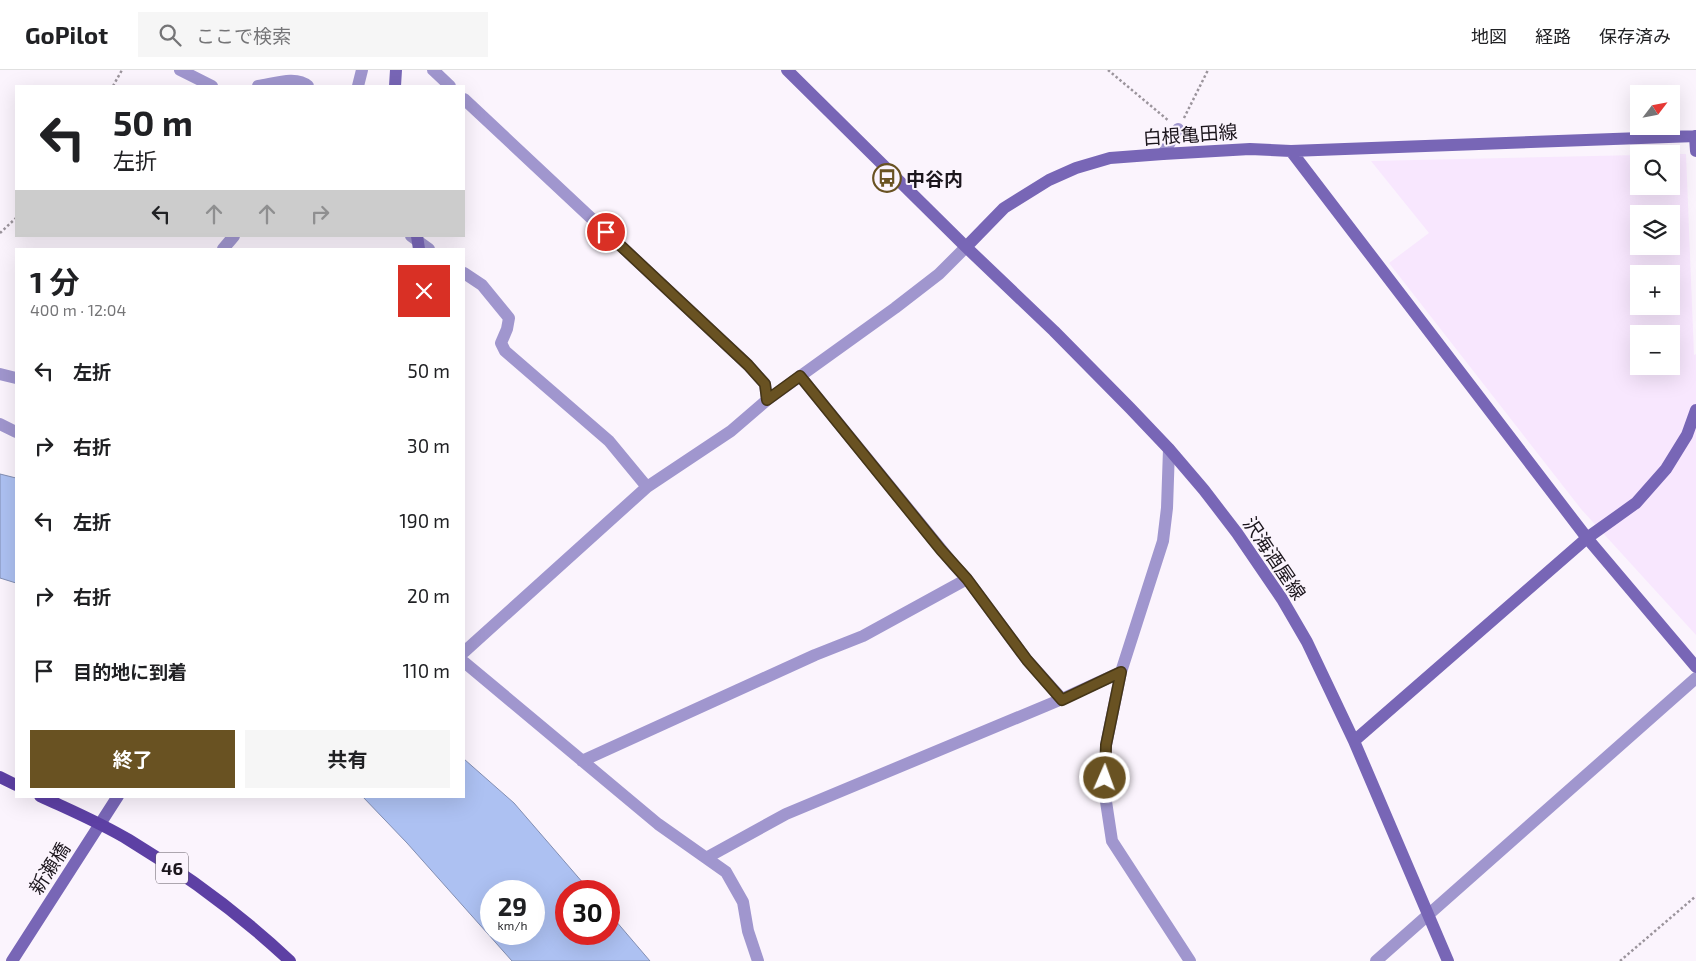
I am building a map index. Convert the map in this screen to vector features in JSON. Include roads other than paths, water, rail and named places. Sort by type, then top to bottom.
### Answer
[{"type":"main road","points":[[396,70],[396,85]]},
{"type":"main road","points":[[787,70],[966,247]]},
{"type":"main road","points":[[1696,136],[1696,151]]},
{"type":"main road","name":"白根亀田線","points":[[966,247],[1004,208],[1049,180],[1076,168],[1110,158],[1250,149],[1291,151],[1696,136]]},
{"type":"main road","points":[[1291,151],[1587,538],[1696,667]]},
{"type":"main road","name":"沢海酒屋線","points":[[966,247],[1054,331],[1169,449],[1210,497],[1282,599],[1307,642],[1354,741],[1448,961]]},
{"type":"main road","points":[[1354,741],[1587,538],[1636,503],[1666,469],[1688,435],[1696,410]]},
{"type":"main road","points":[[0,777],[15,784]]},
{"type":"main road","name":"46","points":[[44,798],[128,840],[195,883],[240,917],[290,961]]},
{"type":"main road","name":"新瀬橋","points":[[12,961],[117,798]]},
{"type":"street","points":[[180,70],[210,85]]},
{"type":"street","points":[[358,85],[362,70]]},
{"type":"street","points":[[433,70],[449,85]]},
{"type":"street","points":[[264,85],[287,81],[305,83],[307,85]]},
{"type":"street","points":[[465,100],[748,365],[765,384],[767,400]]},
{"type":"street","points":[[1162,154],[1178,129]]},
{"type":"street","points":[[224,248],[233,237]]},
{"type":"street","points":[[412,237],[428,248]]},
{"type":"street","points":[[465,651],[647,487],[731,431],[767,400],[939,274],[966,247]]},
{"type":"street","points":[[465,274],[482,285],[509,318],[501,343],[505,351],[609,441],[647,487]]},
{"type":"street","points":[[0,374],[15,378]]},
{"type":"street","points":[[800,376],[947,558],[967,579],[1027,660],[1062,700]]},
{"type":"street","points":[[0,424],[15,432]]},
{"type":"street","points":[[1169,449],[1164,541],[1121,672],[1106,745],[1105,795],[1112,841],[1190,961]]},
{"type":"street","points":[[582,761],[863,636],[967,579]]},
{"type":"street","points":[[465,663],[658,824],[726,872],[743,902],[748,931],[758,961]]},
{"type":"street","points":[[706,858],[786,814],[1062,700],[1121,672]]},
{"type":"street","points":[[1376,961],[1696,678]]},
{"type":"water","points":[[0,474],[15,478],[15,583],[0,578]]},
{"type":"water","points":[[465,760],[514,803],[580,880],[555,880],[555,945],[620,945],[620,926],[650,961],[512,961],[498,945],[545,945],[545,880],[480,880],[480,925],[364,798],[465,798]]},
{"type":"place","name":"中谷内","points":[[887,178]]}]
